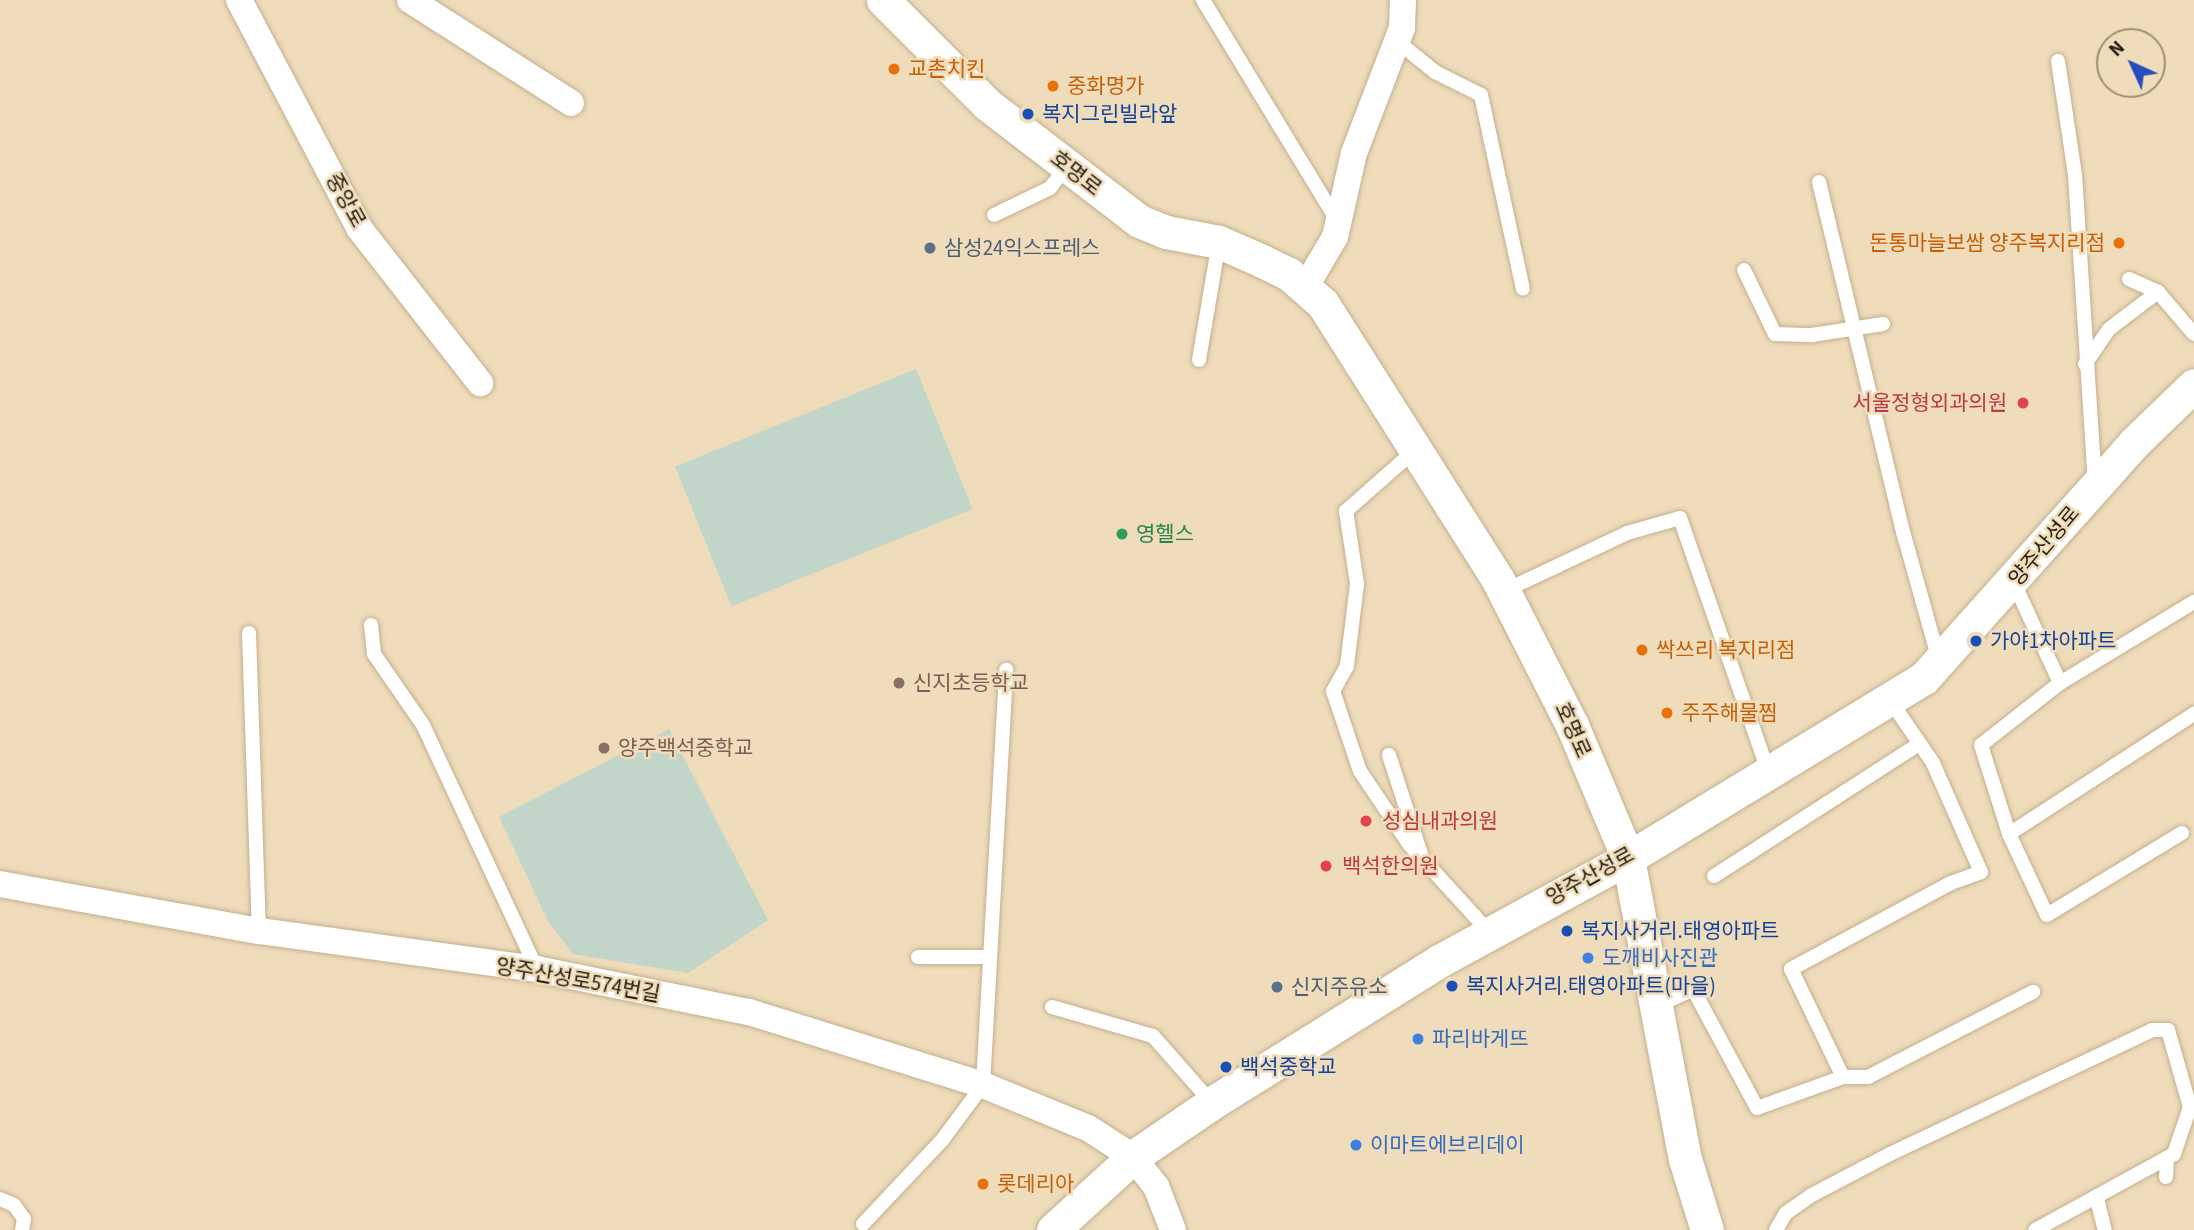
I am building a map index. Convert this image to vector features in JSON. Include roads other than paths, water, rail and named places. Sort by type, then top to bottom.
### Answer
[{"type":"street","name":"중앙로","points":[[239,0],[359,228],[480,383]]},
{"type":"street","points":[[410,0],[571,103]]},
{"type":"street","name":"호명로","points":[[883,0],[950,71],[1139,221],[1166,232],[1219,242],[1306,286],[1323,304],[1503,591],[1572,725],[1628,858],[1685,1159],[1707,1230]]},
{"type":"street","points":[[1306,286],[1335,237],[1354,153],[1396,41],[1403,0]]},
{"type":"street","name":"양주산성로","points":[[1053,1230],[1133,1157],[1213,1103],[1489,932],[1628,858],[1924,678],[2014,583],[2095,486],[2194,385]]},
{"type":"street","name":"양주산성로574번길","points":[[0,884],[259,931],[537,969],[749,1012],[984,1085],[1088,1129],[1133,1157],[1156,1186],[1164,1225]]},
{"type":"lane","points":[[1203,0],[1339,223]]},
{"type":"lane","points":[[1396,41],[1435,72],[1481,95],[1523,289]]},
{"type":"lane","name":"양주산성로","points":[[2058,61],[2075,175],[2085,364],[2095,486]]},
{"type":"lane","points":[[994,215],[1050,188],[1067,166]]},
{"type":"lane","points":[[1819,182],[1857,328],[1904,535],[1940,661]]},
{"type":"lane","points":[[1199,360],[1219,242]]},
{"type":"lane","points":[[1744,270],[1774,334],[1812,335],[1884,324]]},
{"type":"lane","points":[[2129,279],[2158,292],[2194,334]]},
{"type":"lane","points":[[2085,364],[2109,329],[2158,292]]},
{"type":"lane","points":[[1414,451],[1346,511],[1357,584],[1347,666],[1333,691],[1360,771],[1423,858],[1489,932]]},
{"type":"lane","points":[[1503,591],[1627,533],[1680,518],[1768,771]]},
{"type":"lane","points":[[2014,583],[2060,683]]},
{"type":"lane","points":[[2182,833],[2047,915],[2009,834],[1981,745],[2060,683],[2194,602]]},
{"type":"lane","points":[[371,625],[374,654],[423,725],[537,969]]},
{"type":"lane","points":[[248,633],[259,931]]},
{"type":"lane","points":[[863,1224],[943,1139],[984,1085],[1006,670]]},
{"type":"lane","points":[[1843,1077],[1791,969],[1951,883],[1981,872],[1933,763],[1889,700]]},
{"type":"lane","points":[[2009,834],[2194,714]]},
{"type":"lane","points":[[1714,876],[1919,744]]},
{"type":"lane","points":[[1389,755],[1423,858]]},
{"type":"lane","points":[[918,957],[990,957]]},
{"type":"lane","points":[[1657,1006],[1693,989],[1757,1108],[1843,1077],[1868,1077],[2033,992]]},
{"type":"lane","points":[[1052,1007],[1153,1036],[1213,1103]]},
{"type":"lane","points":[[1776,1230],[1786,1213],[1810,1196],[2152,1030],[2168,1030],[2190,1107],[2174,1154],[2097,1199],[2035,1230]]},
{"type":"lane","points":[[2166,1177],[2167,1158]]},
{"type":"lane","points":[[0,1199],[15,1205],[24,1219],[22,1230]]},
{"type":"lane","points":[[2097,1199],[2105,1230]]},
{"type":"place","name":"교촌치킨","points":[[894,69]]},
{"type":"place","name":"중화명가","points":[[1053,86]]},
{"type":"place","name":"복지그린빌라앞","points":[[1028,114]]},
{"type":"place","name":"돈통마늘보쌈 양주복지리점","points":[[2119,243]]},
{"type":"place","name":"삼성24익스프레스","points":[[930,248]]},
{"type":"place","name":"서울정형외과의원","points":[[2023,403]]},
{"type":"place","name":"영헬스","points":[[1122,534]]},
{"type":"place","name":"가야1차아파트","points":[[1976,641]]},
{"type":"place","name":"싹쓰리 복지리점","points":[[1642,650]]},
{"type":"place","name":"신지초등학교","points":[[899,683]]},
{"type":"place","name":"주주해물찜","points":[[1667,713]]},
{"type":"place","name":"양주백석중학교","points":[[604,748]]},
{"type":"place","name":"성심내과의원","points":[[1366,821]]},
{"type":"place","name":"백석한의원","points":[[1326,866]]},
{"type":"place","name":"복지사거리.태영아파트","points":[[1567,931]]},
{"type":"place","name":"도깨비사진관","points":[[1588,958]]},
{"type":"place","name":"복지사거리.태영아파트(마을)","points":[[1452,986]]},
{"type":"place","name":"신지주유소","points":[[1277,987]]},
{"type":"place","name":"파리바게뜨","points":[[1418,1039]]},
{"type":"place","name":"백석중학교","points":[[1226,1067]]},
{"type":"place","name":"이마트에브리데이","points":[[1356,1145]]},
{"type":"place","name":"롯데리아","points":[[983,1184]]}]
